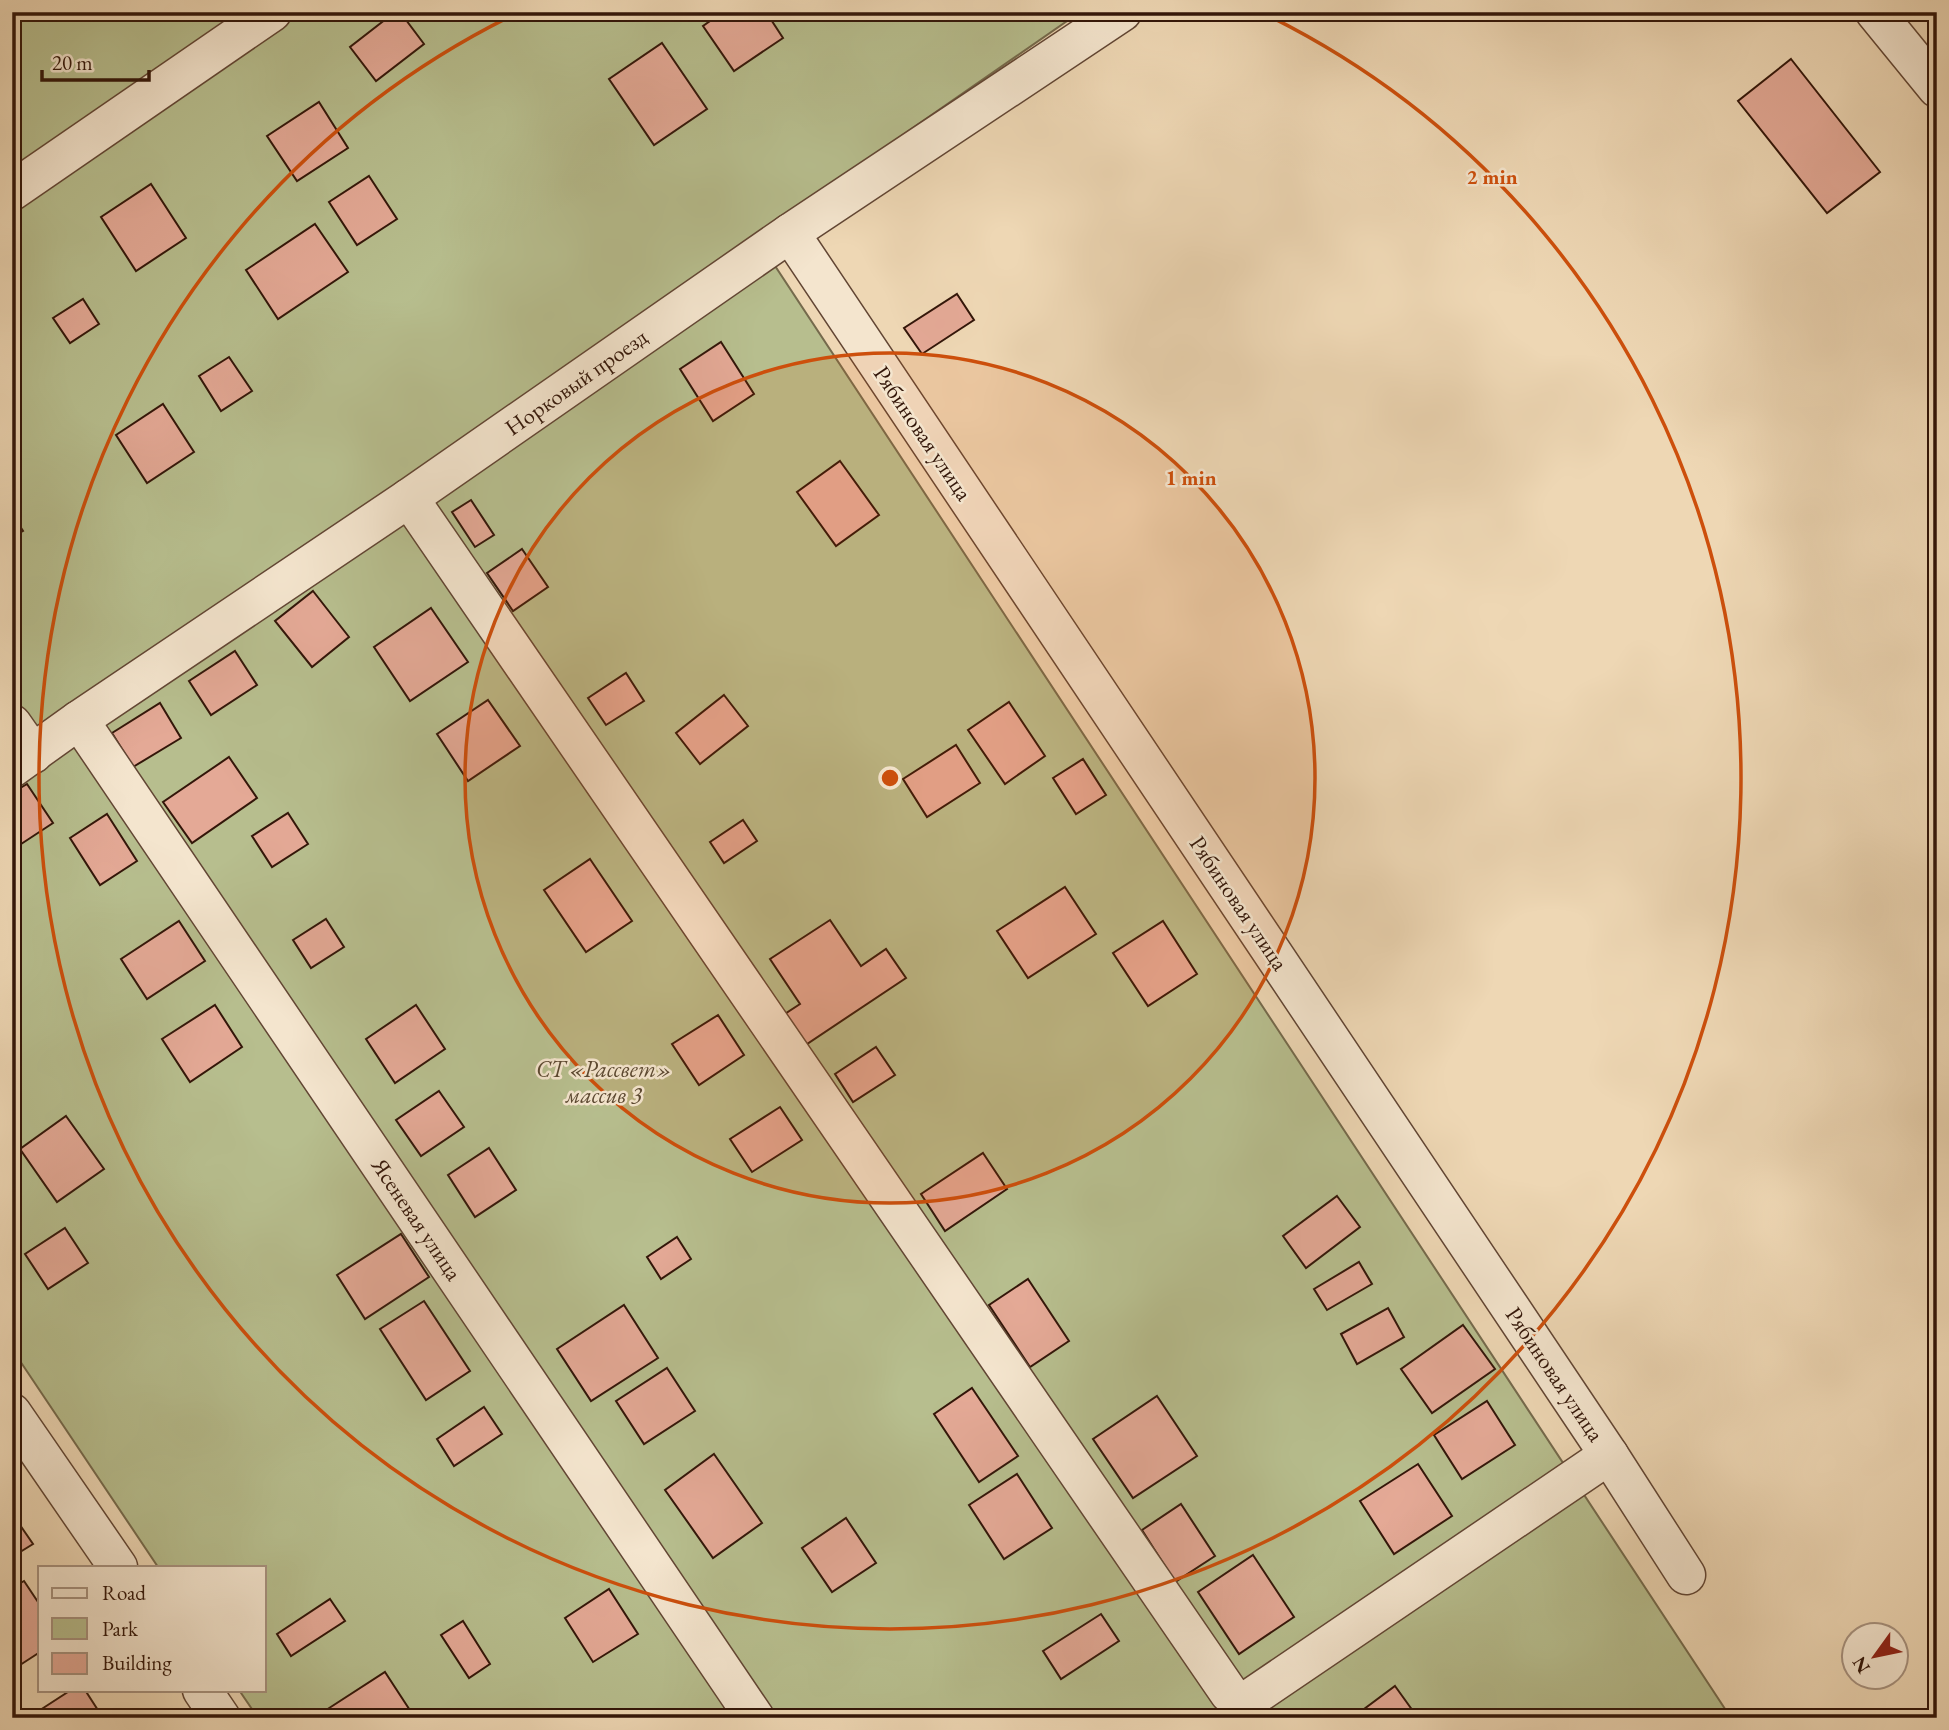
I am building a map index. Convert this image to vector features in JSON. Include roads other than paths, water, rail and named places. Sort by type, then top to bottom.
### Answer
[{"type":"street","points":[[12,191],[272,12]]},
{"type":"street","name":"Норковый проезд","points":[[19,749],[79,720],[409,498],[790,233],[1122,12]]},
{"type":"street","points":[[1875,12],[1937,88]]},
{"type":"street","name":"Рябиновая улица","points":[[790,233],[1609,1455],[1686,1575]]},
{"type":"street","points":[[409,498],[1229,1693],[1254,1711],[1609,1455]]},
{"type":"street","name":"Ясеневая улица","points":[[79,720],[755,1718]]},
{"type":"street","points":[[12,1413],[117,1566]]},
{"type":"street","points":[[203,1692],[221,1718]]},
{"type":"park label","name":"СТ «Рассвет» массив 3","points":[[604,1082]]}]
